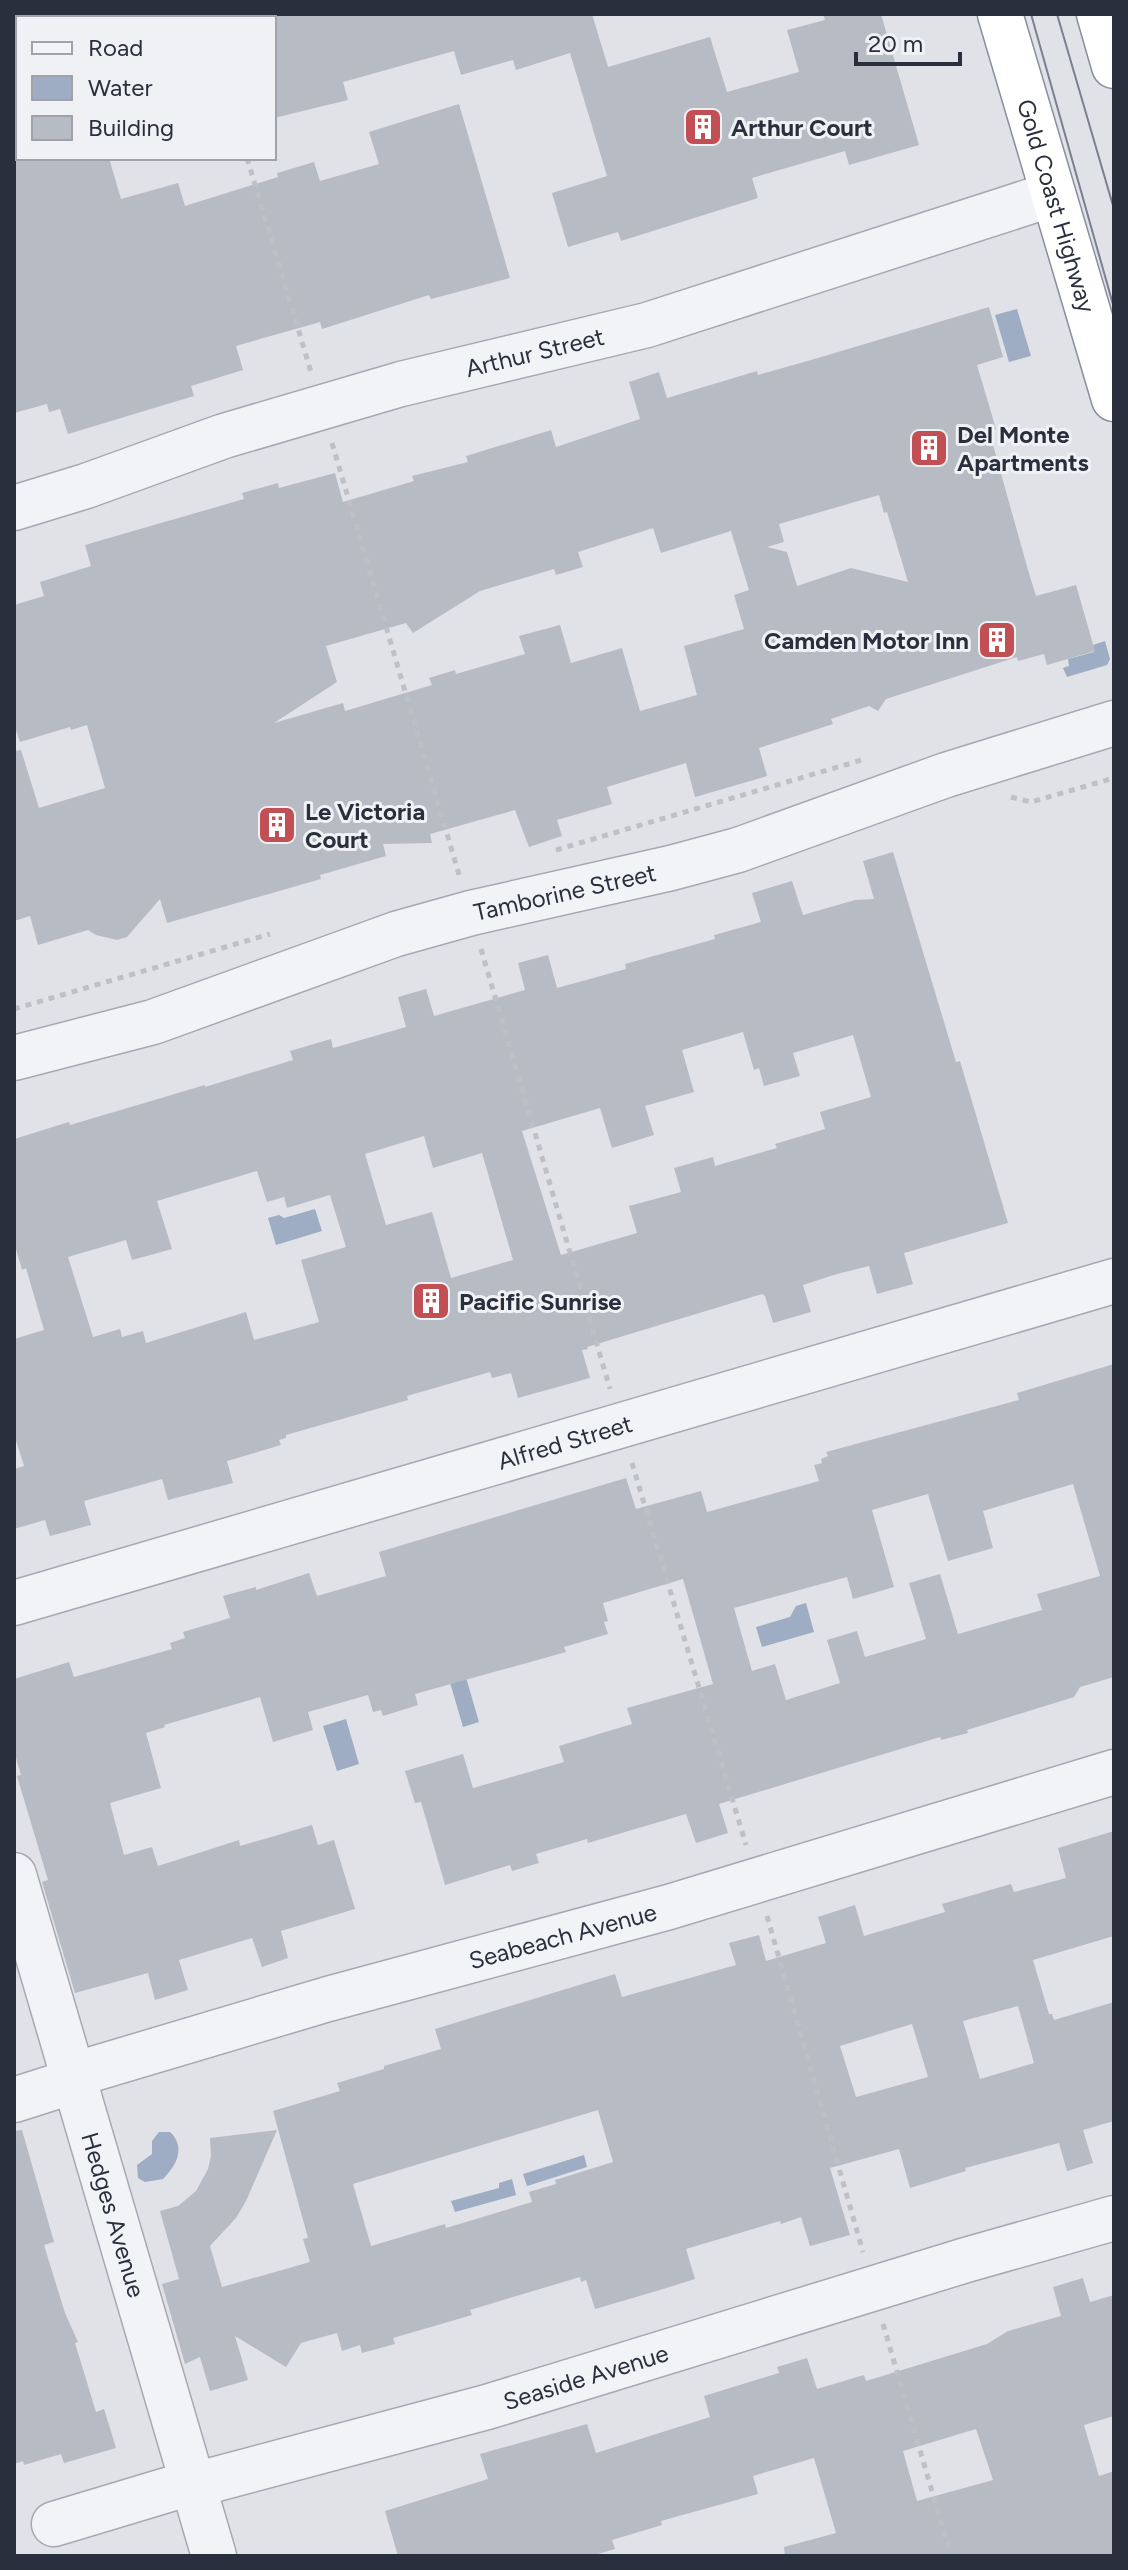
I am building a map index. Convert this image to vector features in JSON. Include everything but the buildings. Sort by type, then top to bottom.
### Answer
[{"type":"highway","name":"Gold Coast Highway","points":[[1000,14],[1114,399]]},
{"type":"highway","points":[[1099,14],[1114,66]]},
{"type":"street","name":"Arthur Street","points":[[14,508],[86,486],[224,436],[401,384],[647,325],[1053,194]]},
{"type":"street","name":"Tamborine Street","points":[[14,1058],[153,1022],[396,934],[459,891],[671,868],[809,827],[946,775],[1114,723]]},
{"type":"street","name":"Alfred Street","points":[[14,1603],[1114,1281]]},
{"type":"street","name":"Seabeach Avenue","points":[[14,2100],[61,2085],[73,2075],[328,1999],[669,1907],[1114,1772]]},
{"type":"street","name":"Hedges Avenue","points":[[14,1875],[214,2556]]},
{"type":"street","name":"Seaside Avenue","points":[[54,2524],[166,2490],[434,2422],[1114,2218]]},
{"type":"path","points":[[248,160],[459,891],[756,1880],[951,2556]]},
{"type":"path","points":[[550,852],[879,755]]},
{"type":"path","points":[[1007,796],[1031,802],[1114,778]]},
{"type":"path","points":[[14,1009],[281,931]]},
{"type":"water","points":[[1017,309],[1031,356],[1009,362],[995,315]]},
{"type":"water","points":[[1105,641],[1110,659],[1107,665],[1067,677],[1063,668],[1069,666],[1068,659],[1094,652],[1093,645]]},
{"type":"water","points":[[315,1209],[322,1231],[276,1245],[268,1218],[279,1215],[284,1218]]},
{"type":"water","points":[[806,1603],[814,1632],[762,1647],[756,1627],[790,1617],[796,1606]]},
{"type":"water","points":[[465,1674],[479,1722],[463,1727],[449,1679]]},
{"type":"water","points":[[346,1719],[359,1764],[337,1771],[323,1726]]},
{"type":"water","points":[[159,2132],[170,2132],[175,2138],[178,2156],[163,2179],[145,2182],[138,2178],[137,2165],[152,2154],[152,2141]]},
{"type":"water","points":[[584,2155],[587,2167],[527,2186],[523,2174]]},
{"type":"water","points":[[512,2179],[516,2195],[455,2212],[451,2201],[499,2188],[499,2183]]},
{"type":"tram line","points":[[1031,14],[1114,308]]},
{"type":"tram line","points":[[1057,14],[1114,209]]},
{"type":"place","name":"Arthur Court","points":[[703,127]]},
{"type":"place","name":"Del Monte Apartments","points":[[929,448]]},
{"type":"place","name":"Camden Motor Inn","points":[[997,640]]},
{"type":"place","name":"Le Victoria Court","points":[[277,825]]},
{"type":"place","name":"Pacific Sunrise","points":[[431,1301]]}]
